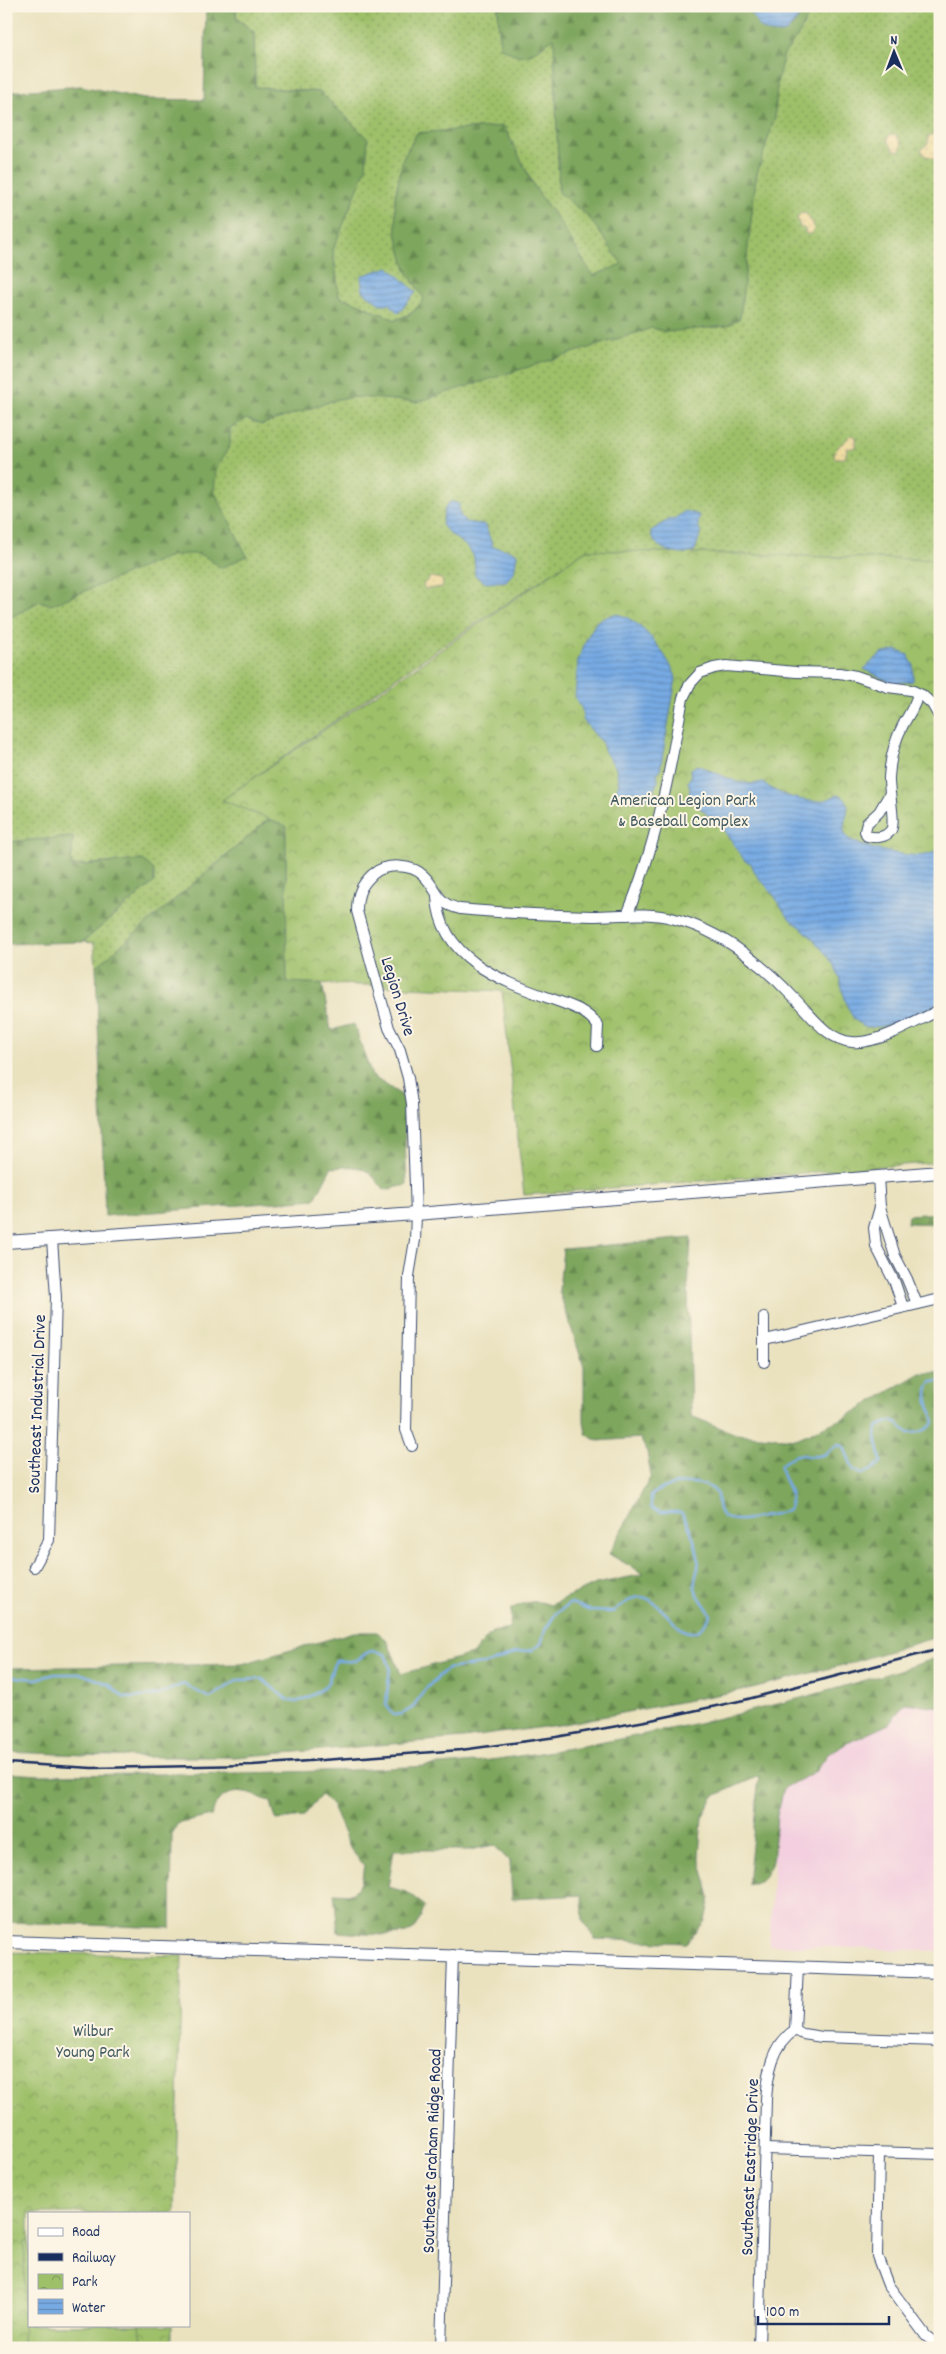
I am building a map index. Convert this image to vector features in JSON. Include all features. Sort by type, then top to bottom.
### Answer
[{"type":"main road","points":[[6,1242],[416,1214],[940,1172]]},
{"type":"main road","points":[[6,1942],[940,1972]]},
{"type":"street","points":[[627,914],[645,868],[662,801],[683,698],[690,684],[700,673],[726,666],[796,672],[839,673],[918,694],[932,704],[940,718]]},
{"type":"street","points":[[889,795],[889,776],[896,743],[902,726],[915,705],[918,694]]},
{"type":"street","name":"Legion Drive","points":[[412,1446],[406,1430],[409,1276],[415,1240],[416,1214],[412,1104],[408,1078],[400,1050],[389,1028],[357,911],[357,897],[363,883],[378,870],[392,866],[410,867],[424,875],[438,898]]},
{"type":"street","points":[[438,898],[450,906],[470,910],[593,916],[647,914],[674,918],[698,926],[727,941],[754,961],[793,996],[827,1031],[839,1039],[852,1042],[872,1040],[940,1010]]},
{"type":"street","points":[[438,898],[443,924],[461,953],[495,977],[582,1010],[598,1026],[597,1046]]},
{"type":"street","points":[[878,1177],[880,1207],[895,1256],[917,1304]]},
{"type":"street","points":[[880,1207],[874,1228],[876,1246],[895,1283],[903,1307]]},
{"type":"street","name":"Southeast Industrial Drive","points":[[34,1567],[49,1540],[56,1297],[52,1239]]},
{"type":"street","points":[[765,1340],[940,1299]]},
{"type":"street","points":[[764,1317],[764,1362]]},
{"type":"street","name":"Southeast Graham Ridge Road","points":[[440,2348],[453,1955]]},
{"type":"street","points":[[798,1967],[794,2030],[803,2034],[822,2037],[940,2041]]},
{"type":"street","name":"Southeast Eastridge Drive","points":[[760,2348],[768,2074],[785,2036],[794,2030]]},
{"type":"street","points":[[765,2149],[940,2154]]},
{"type":"street","points":[[879,2153],[877,2256],[892,2291],[926,2336],[940,2347]]},
{"type":"shaded area","points":[[905,1703],[940,1707],[936,1747],[940,1750],[940,1951],[769,1945],[777,1816],[784,1788],[816,1771],[828,1754],[889,1724]]},
{"type":"green space","points":[[206,6],[236,6],[236,18],[254,32],[255,87],[320,92],[368,139],[366,168],[333,250],[339,297],[396,320],[412,313],[424,299],[406,270],[396,233],[395,198],[403,159],[417,133],[504,126],[535,188],[560,223],[593,276],[622,264],[588,216],[559,193],[554,38],[534,52],[523,56],[500,47],[498,6],[750,6],[752,15],[792,27],[801,15],[802,6],[813,6],[799,34],[783,56],[777,84],[775,117],[756,177],[740,318],[727,326],[666,332],[652,328],[417,402],[358,397],[338,399],[261,425],[247,419],[230,428],[230,445],[216,470],[214,491],[247,556],[221,568],[198,554],[170,556],[51,605],[40,601],[6,620],[6,92],[81,86],[144,99],[204,100]]},
{"type":"green space","points":[[236,6],[498,6],[500,47],[553,6],[940,6],[940,560],[586,550],[413,666],[222,800],[269,819],[96,967],[94,943],[83,942],[154,882],[143,860],[71,866],[73,837],[6,842],[6,601],[150,458],[562,273],[560,223],[535,188],[504,127],[417,133],[403,159],[395,198],[406,270],[425,299],[412,313],[396,320],[339,297],[333,250],[344,219],[320,92],[255,87],[254,32],[236,18]],"holes":[[[416,292],[399,313],[390,303]]]},
{"type":"green space","name":"American Legion Park & Baseball Complex","points":[[586,550],[940,560],[940,1162],[524,1195],[502,991],[287,982],[286,826],[222,800]]},
{"type":"green space","points":[[269,819],[286,826],[287,981],[322,983],[331,1030],[354,1024],[372,1076],[403,1096],[407,1185],[384,1190],[372,1176],[362,1169],[356,1167],[331,1168],[315,1199],[105,1216],[96,967]]},
{"type":"green space","points":[[73,837],[71,866],[143,860],[154,870],[154,882],[83,942],[6,944],[6,842]]},
{"type":"green space","points":[[940,1213],[940,1224],[907,1223],[908,1215]]},
{"type":"green space","points":[[691,1238],[688,1291],[691,1416],[736,1434],[796,1439],[844,1418],[920,1373],[940,1373],[940,1636],[843,1665],[748,1689],[559,1725],[463,1738],[236,1757],[137,1757],[6,1752],[6,1668],[242,1664],[354,1632],[377,1632],[387,1640],[401,1674],[472,1654],[492,1632],[510,1629],[511,1609],[530,1602],[550,1605],[596,1584],[644,1574],[609,1554],[651,1476],[647,1452],[640,1438],[598,1441],[586,1434],[584,1421],[584,1367],[559,1291],[563,1249]]},
{"type":"green space","points":[[940,1657],[940,1707],[905,1703],[889,1724],[828,1754],[816,1771],[784,1788],[777,1816],[773,1861],[763,1879],[748,1885],[759,1776],[714,1796],[702,1817],[699,1855],[710,1897],[705,1921],[686,1943],[595,1939],[583,1921],[582,1895],[512,1899],[510,1862],[494,1845],[469,1850],[394,1850],[388,1887],[407,1892],[425,1906],[416,1925],[407,1933],[399,1934],[377,1935],[338,1932],[334,1893],[352,1894],[361,1883],[364,1865],[351,1850],[331,1804],[321,1795],[303,1817],[276,1820],[271,1802],[237,1792],[230,1793],[218,1801],[211,1816],[177,1824],[172,1835],[171,1928],[6,1922],[6,1773],[40,1775],[196,1774],[352,1770],[480,1761],[553,1751],[721,1718],[832,1690]]},
{"type":"green space","name":"Wilbur Young Park","points":[[6,1952],[182,1956],[175,2212],[28,2212],[28,2326],[172,2326],[172,2348],[6,2348]]},
{"type":"green space","points":[[25,2241],[28,2241],[28,2326],[140,2326],[143,2348],[23,2348]]},
{"type":"sand","points":[[892,134],[897,135],[902,144],[900,151],[894,150],[888,141],[888,136]]},
{"type":"sand","points":[[934,134],[938,138],[937,147],[940,156],[934,159],[924,155],[921,150],[928,143],[928,136]]},
{"type":"sand","points":[[801,213],[807,214],[809,220],[813,223],[814,230],[810,234],[806,234],[805,229],[800,227],[797,218]]},
{"type":"sand","points":[[851,435],[856,437],[856,447],[847,449],[845,458],[835,458],[834,454],[838,448]]},
{"type":"sand","points":[[431,577],[441,579],[443,582],[442,587],[425,589],[423,585]]},
{"type":"water","points":[[750,6],[802,6],[801,15],[787,31],[773,33],[762,29],[755,19]]},
{"type":"water","points":[[389,267],[416,292],[398,313],[390,304],[380,304],[363,291],[361,276]]},
{"type":"water","points":[[451,501],[459,504],[459,513],[465,522],[485,525],[493,547],[510,550],[517,554],[514,572],[506,581],[486,583],[475,575],[474,558],[470,550],[449,533],[442,524],[445,507]]},
{"type":"water","points":[[685,511],[699,515],[698,526],[701,532],[695,550],[683,554],[662,548],[652,537],[651,531],[670,519],[673,520]]},
{"type":"water","points":[[614,614],[633,621],[652,638],[673,670],[676,678],[660,770],[657,773],[658,781],[650,797],[636,800],[622,799],[615,794],[619,783],[616,768],[605,752],[602,743],[583,720],[582,709],[575,697],[578,661],[587,638],[597,621]]},
{"type":"water","points":[[896,650],[908,655],[913,665],[913,681],[892,683],[864,669],[881,654]]},
{"type":"water","points":[[697,765],[737,782],[753,784],[763,782],[775,791],[801,800],[818,801],[840,795],[848,805],[844,832],[847,837],[862,845],[885,851],[919,856],[930,854],[940,848],[940,1003],[902,1020],[881,1026],[864,1026],[857,1022],[848,1009],[839,976],[830,959],[803,929],[788,916],[773,894],[758,877],[751,863],[745,861],[720,825],[689,799],[690,787],[688,783],[691,776],[690,770]]},
{"type":"waterway","points":[[6,1676],[36,1679],[55,1674],[82,1674],[109,1684],[123,1697],[130,1698],[158,1695],[183,1684],[210,1698],[238,1680],[262,1679],[288,1700],[296,1702],[320,1691],[327,1684],[336,1661],[356,1660],[372,1651],[385,1654],[390,1667],[386,1705],[394,1715],[402,1714],[412,1708],[426,1688],[447,1669],[490,1663],[517,1652],[532,1650],[541,1644],[545,1630],[556,1613],[571,1603],[591,1611],[612,1612],[635,1598],[649,1599],[683,1630],[692,1632],[701,1628],[711,1615],[695,1588],[698,1555],[694,1539],[681,1512],[660,1512],[651,1508],[651,1495],[675,1484],[693,1483],[701,1484],[717,1492],[719,1509],[722,1515],[727,1518],[734,1520],[753,1519],[787,1511],[791,1498],[781,1471],[781,1465],[788,1459],[798,1455],[822,1455],[839,1445],[844,1447],[854,1471],[863,1474],[873,1469],[881,1462],[876,1436],[877,1427],[891,1421],[898,1424],[908,1433],[920,1432],[929,1428],[934,1422],[927,1396],[928,1386],[931,1382],[940,1381]]},
{"type":"railway","points":[[6,1763],[92,1768],[253,1765],[461,1750],[556,1737],[651,1720],[744,1700],[940,1649]]}]
